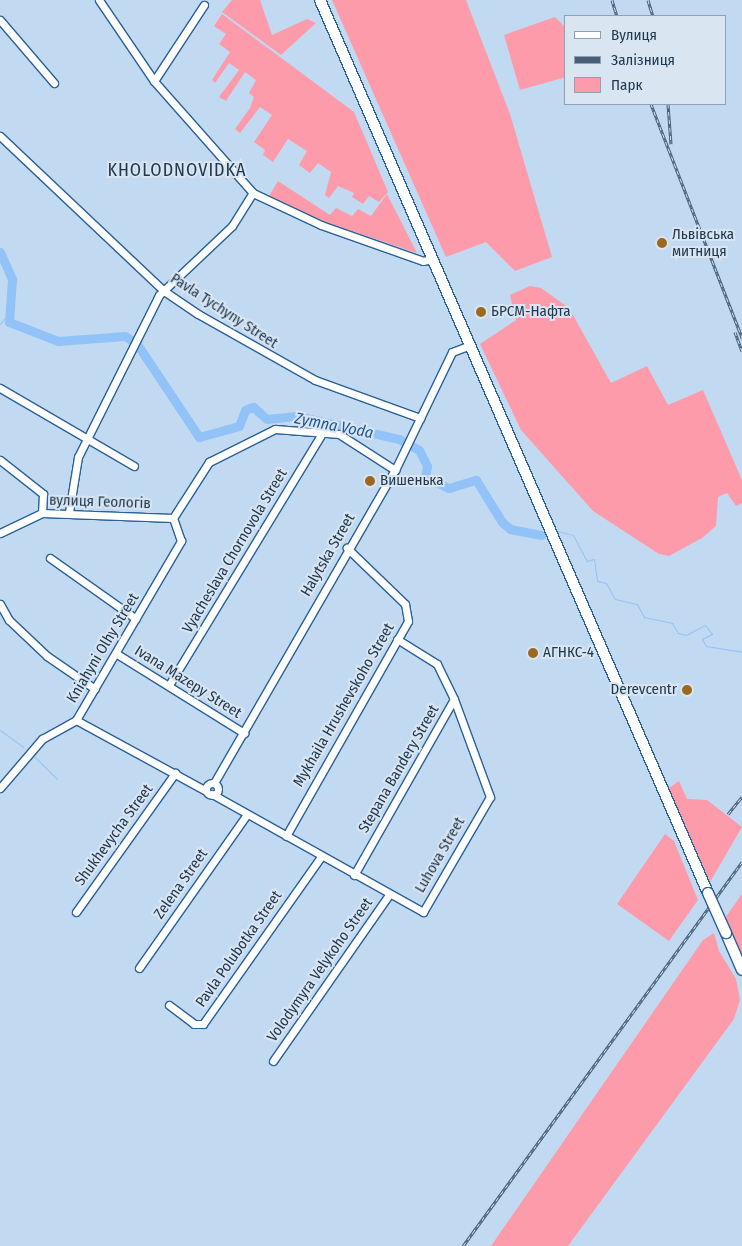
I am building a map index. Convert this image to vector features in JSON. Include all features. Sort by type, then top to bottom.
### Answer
[{"type":"highway","points":[[320,0],[468,346],[742,970]]},
{"type":"street","points":[[99,0],[154,82],[253,192],[321,225],[423,261],[431,259]]},
{"type":"street","points":[[154,82],[204,5]]},
{"type":"street","points":[[0,20],[54,83]]},
{"type":"street","name":"Pavla Tychyny Street","points":[[0,136],[164,291],[243,343],[314,380],[420,418]]},
{"type":"street","points":[[69,512],[76,463],[138,335],[164,291],[203,248],[232,226],[253,192]]},
{"type":"street","name":"Halytska Street","points":[[209,793],[217,790],[214,783],[348,548],[395,470],[452,352],[468,346]]},
{"type":"street","points":[[0,388],[86,440],[134,466]]},
{"type":"street","points":[[173,518],[216,458],[275,429],[324,430],[339,434],[395,470]]},
{"type":"street","name":"Vyacheslava Chornovola Street","points":[[169,686],[324,430]]},
{"type":"street","points":[[0,460],[43,494],[42,513]]},
{"type":"street","name":"вулиця Геологів","points":[[0,533],[42,513],[69,512],[173,518]]},
{"type":"street","name":"Kniahyni Olhy Street","points":[[0,788],[42,738],[76,720],[118,654],[181,541],[173,518]]},
{"type":"street","name":"Mykhaila Hrushevskoho Street","points":[[286,836],[408,621],[405,604],[348,548]]},
{"type":"street","points":[[50,558],[136,619]]},
{"type":"street","points":[[0,604],[9,620],[47,656],[95,689]]},
{"type":"street","name":"Stepana Bandery Street","points":[[354,875],[454,699],[437,664],[397,639]]},
{"type":"street","name":"Ivana Mazepy Street","points":[[118,654],[244,733]]},
{"type":"street","name":"Luhova Street","points":[[76,720],[175,773],[246,816],[423,912],[490,797],[454,699]]},
{"type":"street","name":"Shukhevycha Street","points":[[76,912],[175,773]]},
{"type":"street","name":"Zelena Street","points":[[139,968],[246,816]]},
{"type":"street","name":"Pavla Polubotka Street","points":[[170,1005],[194,1024],[203,1024],[321,857]]},
{"type":"street","name":"Volodymyra Velykoho Street","points":[[273,1060],[389,895]]},
{"type":"green space","points":[[232,0],[260,0],[272,35],[307,19],[316,23],[281,55],[222,12]]},
{"type":"green space","points":[[332,0],[466,0],[510,114],[552,257],[515,271],[486,242],[446,257]]},
{"type":"green space","points":[[222,14],[354,112],[388,192],[379,202],[369,196],[363,204],[352,197],[354,193],[338,186],[329,198],[325,195],[331,172],[318,163],[310,173],[299,165],[307,151],[288,139],[273,162],[263,155],[265,150],[254,142],[272,115],[260,107],[240,133],[235,129],[250,108],[254,97],[249,93],[256,80],[245,72],[226,101],[219,97],[239,70],[229,63],[215,83],[212,80],[230,52],[219,44],[226,34],[214,26]]},
{"type":"green space","points":[[555,17],[564,26],[564,78],[520,90],[504,35]]},
{"type":"green space","points":[[278,181],[330,215],[336,208],[352,216],[358,209],[371,216],[387,194],[417,253],[322,221],[269,196]]},
{"type":"green space","points":[[530,286],[541,288],[569,308],[611,383],[647,366],[668,405],[703,390],[742,480],[742,503],[736,506],[727,493],[718,497],[716,526],[702,538],[669,556],[659,554],[593,511],[521,430],[480,344],[516,320],[510,295]]},
{"type":"green space","points":[[679,781],[687,799],[707,800],[742,827],[710,882],[669,788]]},
{"type":"green space","points":[[665,834],[674,841],[698,900],[669,941],[617,904]]},
{"type":"green space","points":[[742,894],[742,956],[725,918]]},
{"type":"green space","points":[[714,933],[719,951],[736,979],[740,1000],[734,1019],[568,1246],[491,1246],[703,940]]},
{"type":"waterway","name":"Zymna Voda","points":[[0,252],[12,279],[9,322],[58,341],[125,336],[131,340]]},
{"type":"waterway","name":"Zymna Voda","points":[[0,324],[11,311]]},
{"type":"waterway","name":"Zymna Voda","points":[[137,344],[199,437],[239,426],[245,410],[253,407],[267,419],[297,416],[399,439],[419,450],[427,466],[425,477],[449,488],[476,480],[502,522],[510,529],[541,535]]},
{"type":"waterway","points":[[557,531],[573,535],[587,561],[594,559],[597,581],[606,583],[615,599],[637,604],[644,617],[672,623],[678,633],[686,635],[705,625],[712,634],[702,639],[706,646],[742,652]]},
{"type":"waterway","points":[[0,730],[23,747]]},
{"type":"waterway","points":[[33,755],[57,779]]},
{"type":"railway","points":[[612,0],[617,15]]},
{"type":"railway","points":[[648,0],[653,15]]},
{"type":"railway","points":[[651,105],[742,338]]},
{"type":"railway","points":[[668,105],[671,144]]},
{"type":"railway","points":[[735,332],[742,351]]},
{"type":"railway","points":[[728,814],[742,797]]},
{"type":"railway","points":[[463,1246],[742,862]]},
{"type":"place","name":"Львівська митниця","points":[[662,243]]},
{"type":"place","name":"БРСМ-Нафта","points":[[481,312]]},
{"type":"place","name":"Вишенька","points":[[370,481]]},
{"type":"place","name":"АГНКС-4","points":[[533,653]]},
{"type":"place","name":"Derevcentr","points":[[687,690]]},
{"type":"district","name":"KHOLODNOVIDKA","points":[[177,170]]}]
